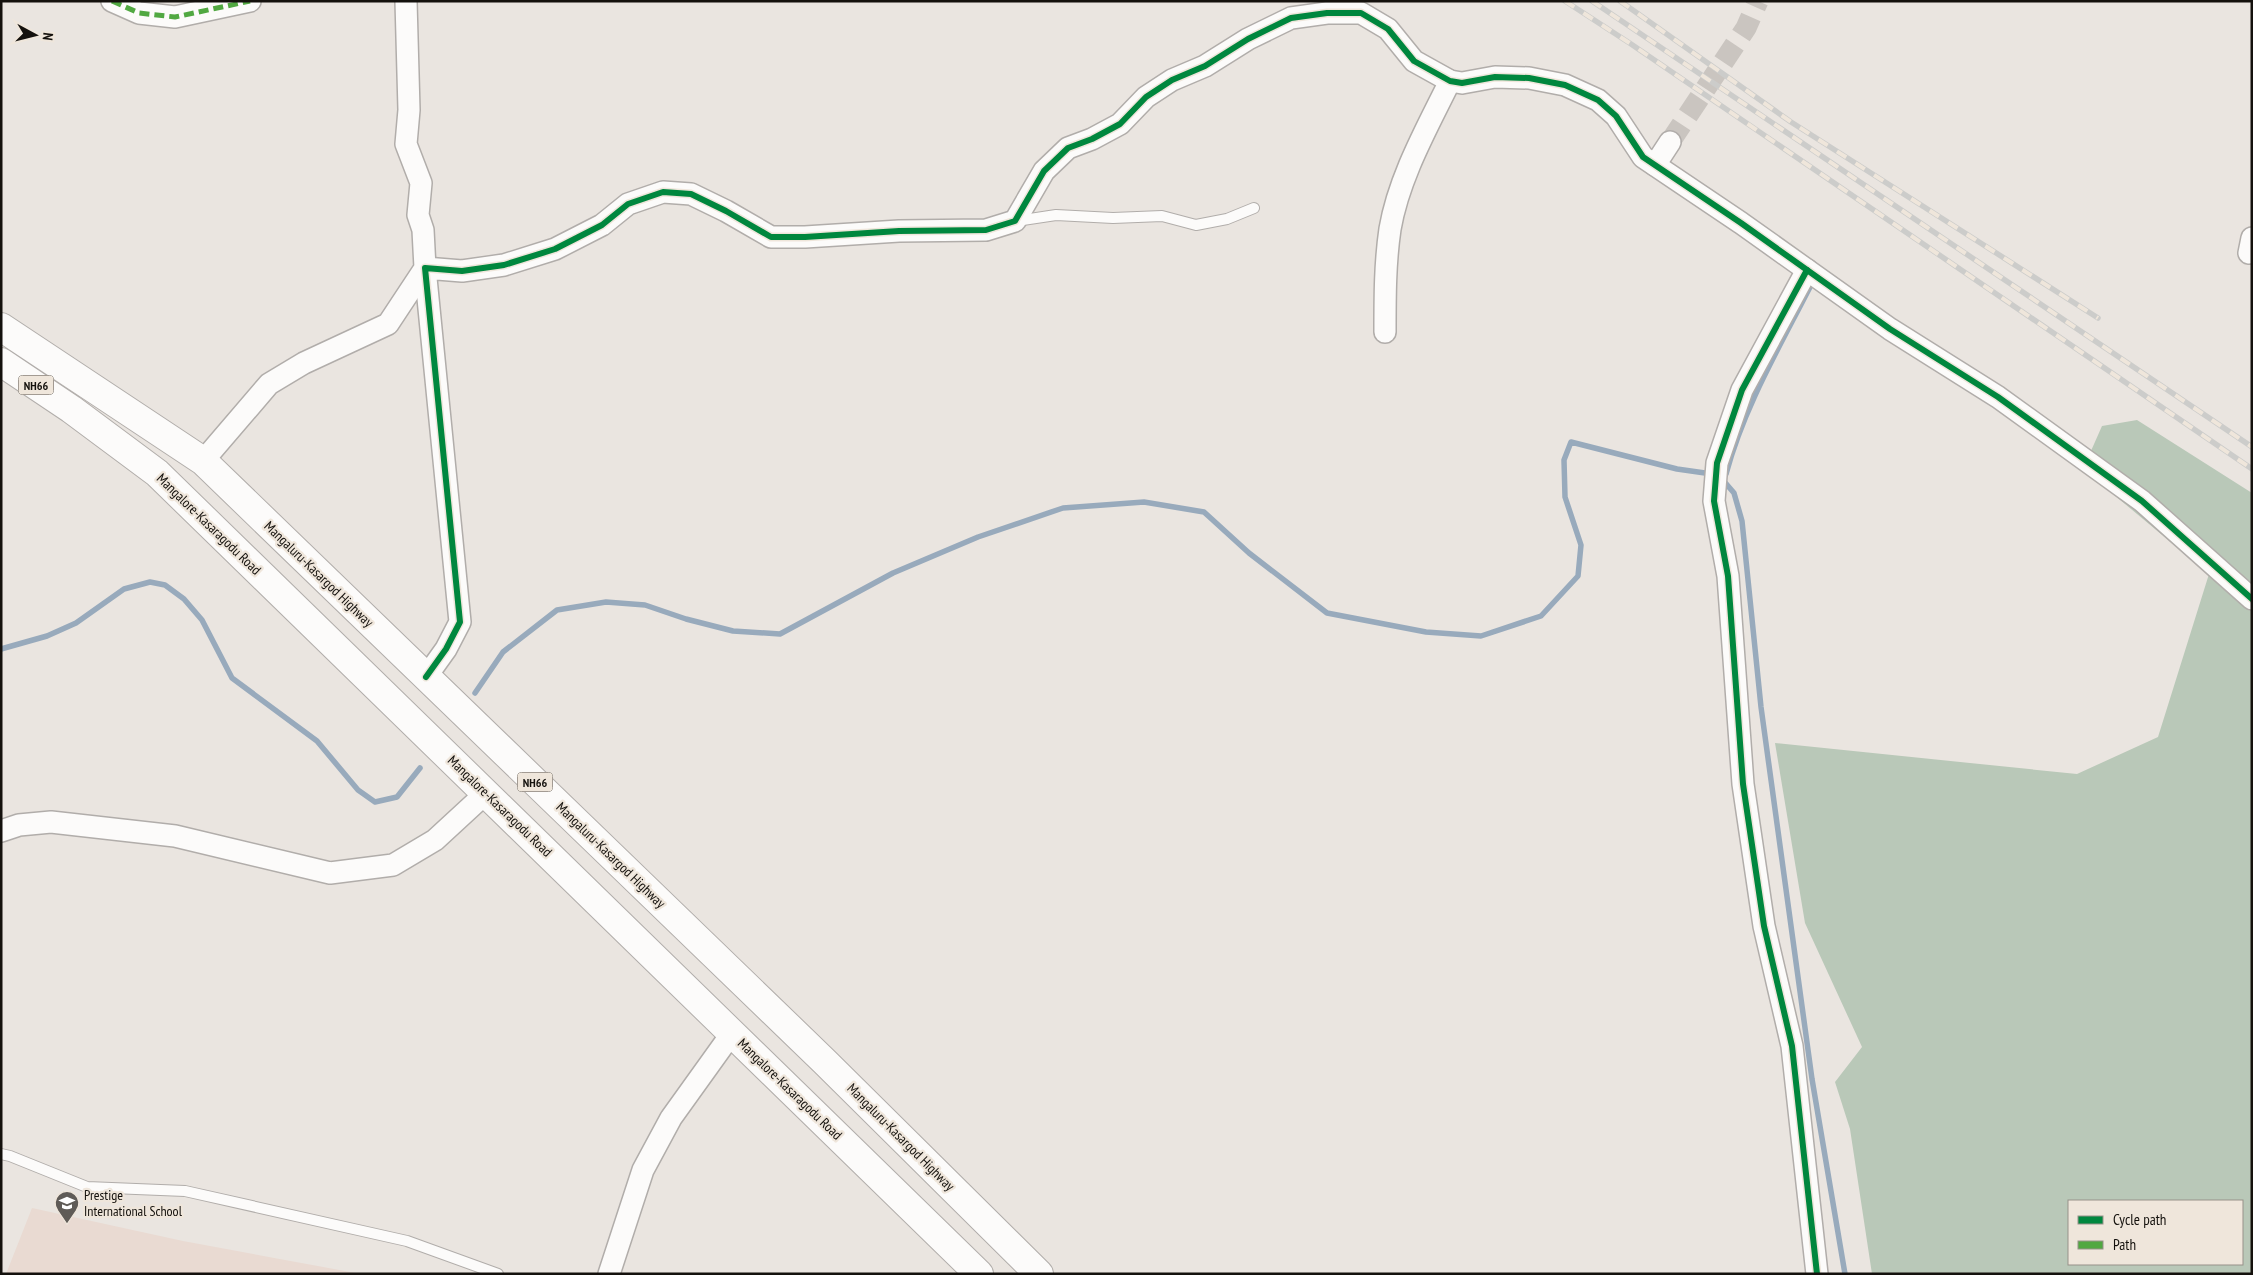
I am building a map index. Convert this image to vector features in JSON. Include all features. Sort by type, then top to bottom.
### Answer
[{"type":"highway","name":"Mangaluru-Kasargod Highway","points":[[1,327],[203,461],[825,1062],[1039,1274]]},
{"type":"highway","name":"Mangalore-Kasaragodu Road","points":[[1,362],[71,409],[157,473],[979,1274]]},
{"type":"street","points":[[112,1],[139,13],[175,17],[250,1]]},
{"type":"street","points":[[406,1],[409,110],[406,144],[421,184],[418,215],[423,230],[425,268],[460,622],[446,649],[426,677]]},
{"type":"street","points":[[425,268],[462,272],[504,266],[555,249],[602,225],[628,204],[663,192],[691,194],[726,211],[771,237],[805,238],[899,231],[986,230],[1015,221],[1044,171],[1068,148],[1092,139],[1120,124],[1146,97],[1172,80],[1205,66],[1248,39],[1291,18],[1327,13],[1361,13],[1388,29],[1414,61],[1450,81],[1462,83],[1495,76],[1529,78],[1564,85],[1598,100],[1616,116],[1643,157],[1890,329],[1998,397],[2142,502],[2252,599]]},
{"type":"street","points":[[1385,332],[1385,281],[1390,228],[1405,177],[1450,81]]},
{"type":"street","points":[[1655,165],[1670,142]]},
{"type":"street","points":[[203,461],[269,384],[304,363],[388,324],[425,268]]},
{"type":"street","points":[[1807,270],[1742,390],[1717,463],[1714,501],[1728,576],[1743,784],[1764,926],[1792,1046],[1817,1274]]},
{"type":"street","points":[[1,831],[19,825],[51,822],[175,836],[330,873],[393,865],[435,840],[486,793]]},
{"type":"street","points":[[609,1274],[643,1170],[671,1118],[732,1033]]},
{"type":"lane","points":[[1015,221],[1056,215],[1113,218],[1162,216],[1196,225],[1227,219],[1254,208]]},
{"type":"lane","points":[[1,1154],[87,1187],[185,1191],[407,1241],[498,1274]]},
{"type":"shaded area","name":"Prestige International School","points":[[32,1208],[183,1241],[361,1274],[6,1274]]},
{"type":"green space","points":[[2137,420],[2252,493],[2252,1274],[1872,1274],[1850,1129],[1835,1082],[1862,1047],[1805,923],[1775,743],[2077,774],[2158,737],[2209,574],[2083,469],[2102,426]]},
{"type":"waterway","points":[[1726,474],[1752,401],[1810,287]]},
{"type":"waterway","points":[[475,693],[503,652],[557,610],[606,602],[645,605],[686,619],[733,631],[780,634],[893,573],[978,537],[1063,508],[1144,502],[1204,512],[1249,553],[1327,613],[1426,632],[1481,636],[1541,616],[1578,576],[1581,545],[1565,497],[1564,460],[1571,442],[1677,469],[1712,474]]},
{"type":"waterway","points":[[1722,479],[1734,493],[1742,521],[1761,707],[1812,1079],[1845,1274]]},
{"type":"waterway","points":[[1,649],[47,636],[76,623],[124,589],[150,582],[165,585],[184,599],[202,620],[232,678],[317,741],[358,790],[375,802],[397,797],[420,768]]},
{"type":"tunnel","points":[[1670,142],[1746,28],[1758,1]]},
{"type":"railway","points":[[1565,1],[1631,44],[2252,469]]},
{"type":"railway","points":[[1592,1],[2252,447]]},
{"type":"railway","points":[[1620,1],[1791,122],[2098,318]]},
{"type":"marked path","points":[[112,1],[139,13],[175,17],[250,1]]},
{"type":"cycle path","points":[[426,677],[446,649],[460,622],[425,268],[462,271],[504,265],[555,249],[602,225],[628,204],[663,192],[691,194],[726,211],[771,237],[805,237],[899,231],[986,230],[1015,221],[1044,171],[1068,148],[1092,139],[1120,124],[1146,97],[1172,80],[1205,66],[1248,39],[1291,18],[1327,13],[1361,13],[1388,29],[1414,61],[1450,81],[1462,83],[1495,77],[1529,78],[1565,85],[1598,100],[1616,116],[1643,157],[1741,223],[1890,329],[1998,397],[2142,501],[2252,599]]},
{"type":"cycle path","points":[[1807,270],[1742,390],[1717,463],[1714,501],[1728,576],[1743,784],[1764,926],[1792,1046],[1817,1274]]},
{"type":"place","name":"Prestige International School","points":[[67,1224]]}]
